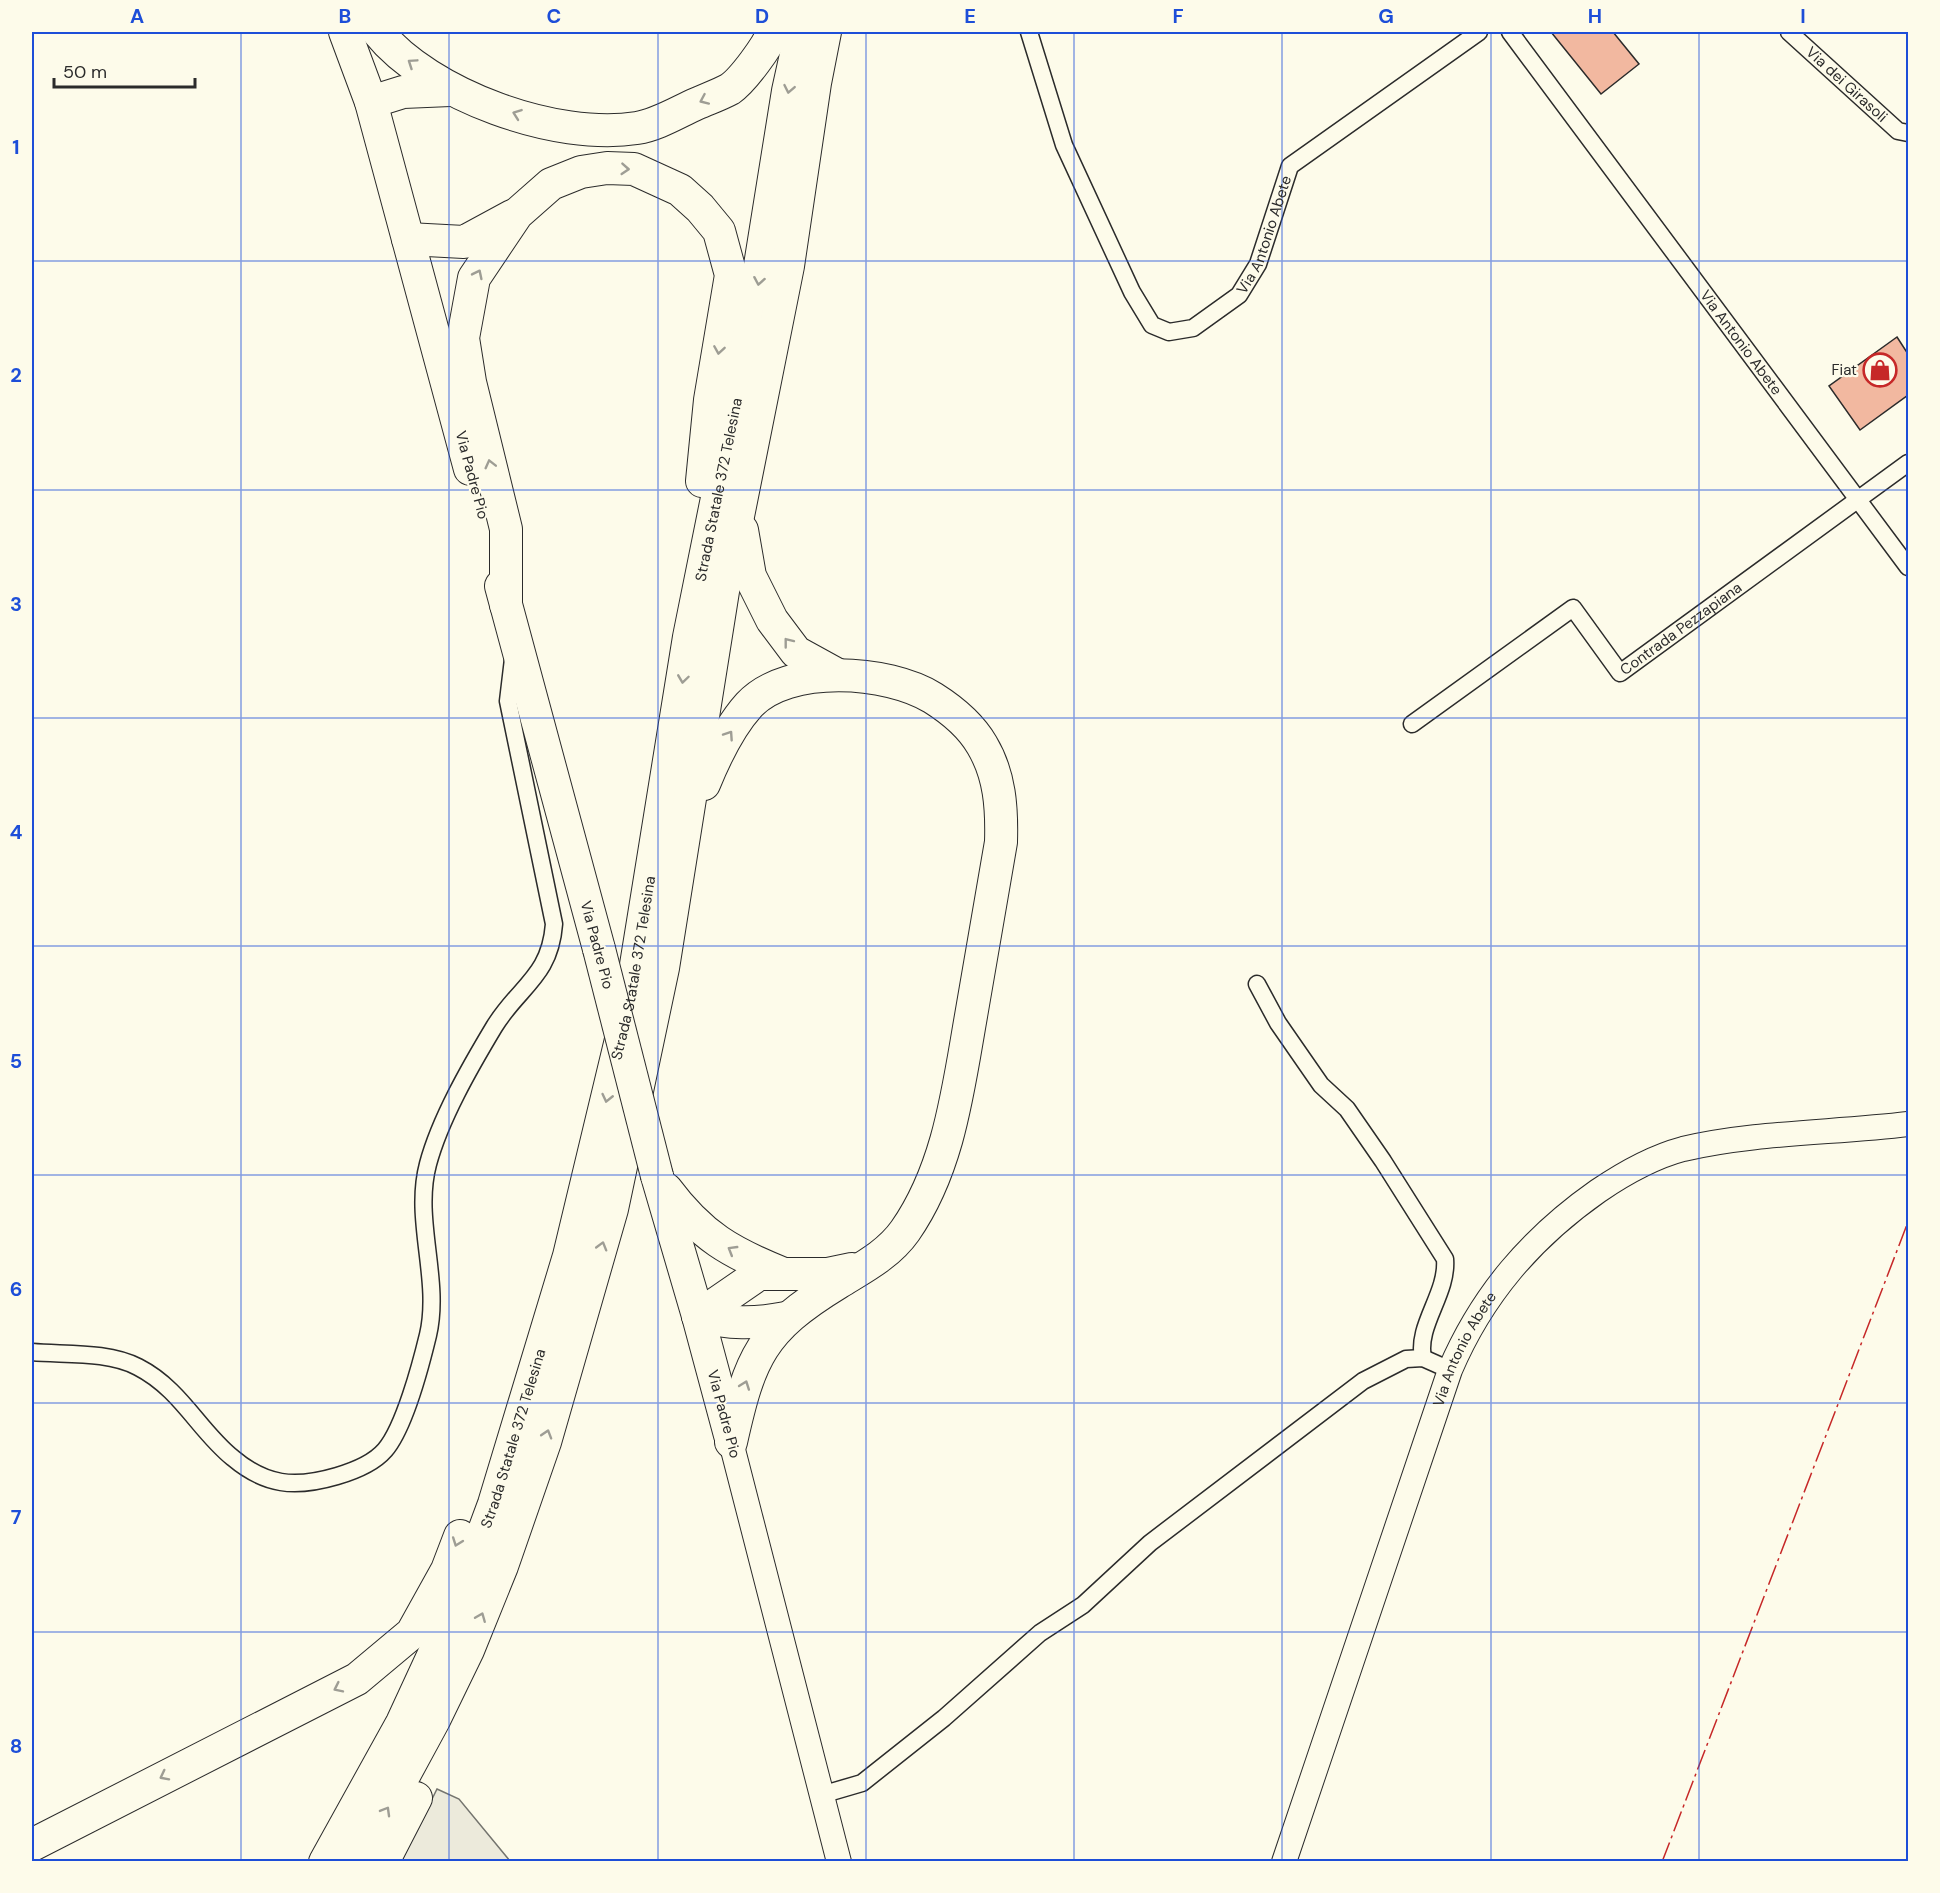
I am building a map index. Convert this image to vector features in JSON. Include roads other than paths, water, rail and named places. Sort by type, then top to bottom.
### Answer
[{"type":"highway","name":"Via Padre Pio","points":[[345,32],[371,102],[599,949],[657,1176],[698,1316],[731,1442]]},
{"type":"highway","points":[[378,32],[394,51],[450,90],[544,124],[591,130],[639,128],[731,88],[769,43],[774,32]]},
{"type":"highway","name":"Strada Statale 372 Telesina","points":[[325,1862],[402,1723],[457,1604],[494,1504],[569,1256],[630,1002],[689,637],[745,359],[788,91],[801,32]]},
{"type":"highway","name":"Strada Statale 372 Telesina","points":[[357,1862],[403,1780],[468,1650],[502,1566],[545,1442],[612,1209],[663,968],[723,591],[788,266],[815,83],[825,32]]},
{"type":"highway","points":[[371,102],[403,92],[450,90]]},
{"type":"highway","points":[[408,239],[464,242],[517,214],[551,184],[571,176],[607,168],[634,169],[680,190],[700,208],[719,231],[730,275],[711,400],[689,637]]},
{"type":"highway","points":[[506,605],[506,529],[463,338],[474,278],[517,214]]},
{"type":"highway","points":[[739,515],[750,576],[772,620],[796,652],[836,674]]},
{"type":"highway","points":[[686,826],[717,753],[749,704],[776,687],[805,677],[836,674],[901,684],[933,698],[960,718],[982,745],[996,775],[1002,808],[1001,842],[955,1111],[935,1176],[904,1232],[873,1264],[786,1318],[756,1356],[743,1392],[731,1442]]},
{"type":"highway","points":[[657,1176],[687,1218],[720,1243],[749,1260],[785,1275]]},
{"type":"highway","points":[[698,1316],[759,1274],[828,1274],[873,1264]]},
{"type":"highway","points":[[698,1316],[725,1323],[762,1323],[786,1318]]},
{"type":"highway","points":[[32,1845],[357,1679],[412,1633],[447,1570],[488,1458],[533,1374]]},
{"type":"highway","points":[[383,1862],[415,1801],[449,1714],[468,1650]]},
{"type":"main road","name":"Via Antonio Abete","points":[[1284,1862],[1450,1370],[1466,1332],[1514,1263],[1571,1210],[1614,1180],[1681,1150],[1720,1142],[1907,1120]]},
{"type":"main road","name":"Via Padre Pio","points":[[731,1442],[839,1862]]},
{"type":"street","name":"Via Antonio Abete","points":[[1029,32],[1064,145],[1127,282],[1152,325],[1169,332],[1193,328],[1239,295],[1258,264],[1290,166],[1479,32]]},
{"type":"street","name":"Via Antonio Abete","points":[[1510,32],[1908,567]]},
{"type":"street","name":"Via dei Girasoli","points":[[1788,32],[1898,131],[1908,133]]},
{"type":"street","name":"Contrada Pezzapiana","points":[[1413,724],[1573,608],[1620,673],[1908,463]]},
{"type":"street","points":[[32,1352],[108,1358],[137,1366],[164,1384],[231,1457],[254,1473],[281,1482],[309,1482],[361,1468],[385,1450],[400,1424],[428,1334],[431,1306],[424,1200],[428,1164],[445,1119],[495,1025],[548,960],[552,945],[554,924],[508,701],[515,639]]},
{"type":"street","points":[[1257,984],[1278,1023],[1321,1086],[1347,1109],[1383,1161],[1444,1259],[1446,1274],[1420,1345],[1423,1358]]},
{"type":"street","points":[[821,1795],[862,1783],[953,1710],[1040,1633],[1083,1605],[1150,1543],[1363,1381],[1406,1359],[1423,1358],[1450,1370]]},
{"type":"place","name":"Fiat","points":[[1880,370]]}]
